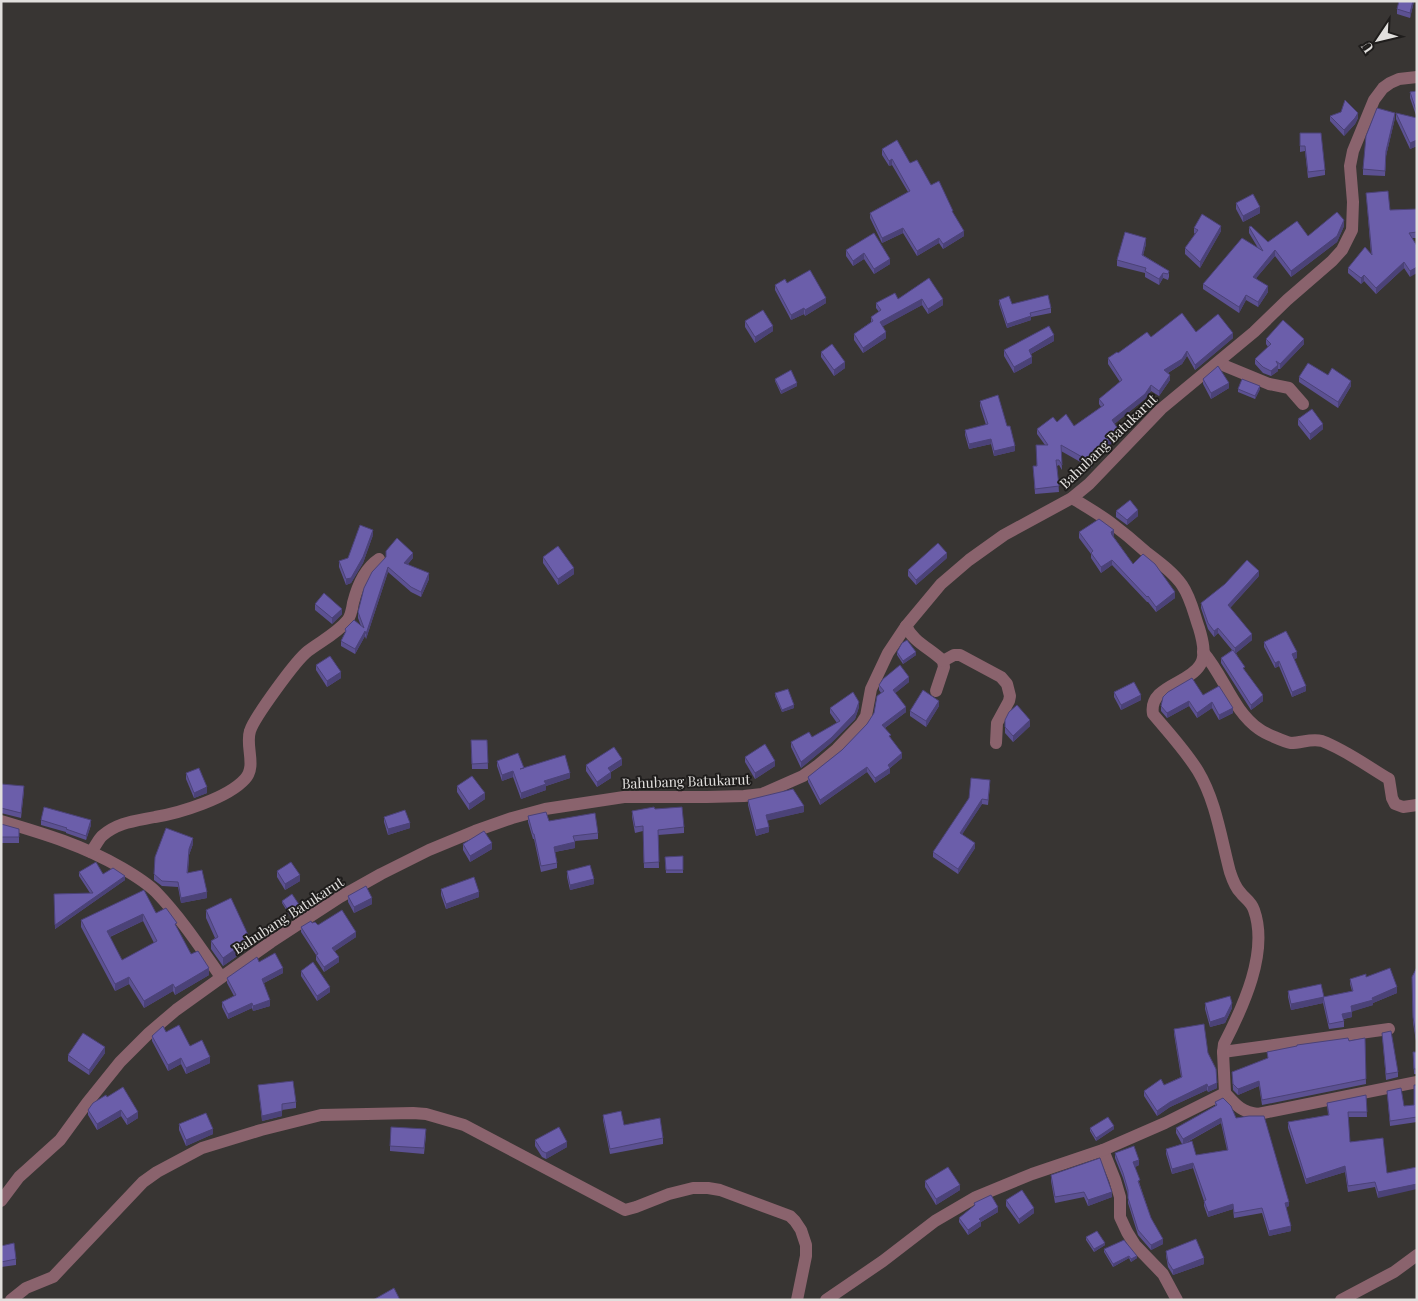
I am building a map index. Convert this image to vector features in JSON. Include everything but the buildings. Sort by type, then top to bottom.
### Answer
[{"type":"street","name":"Bahubang Batukarut","points":[[1,1201],[19,1177],[60,1140],[120,1062],[149,1033],[176,1010],[221,977],[340,897],[381,874],[429,850],[512,818],[545,809],[624,797],[707,798],[762,794],[803,776],[836,749],[861,724],[866,716],[871,689],[877,673],[888,652],[940,584],[1004,535],[1072,498],[1089,484],[1161,409],[1254,332],[1342,250],[1352,230],[1353,202],[1350,166],[1353,151],[1368,113],[1374,100],[1383,88],[1399,79],[1417,77]]},
{"type":"street","points":[[1218,363],[1269,384],[1289,388],[1303,404]]},
{"type":"street","points":[[1072,498],[1111,522],[1174,575],[1189,597],[1203,641],[1200,665],[1194,672],[1162,692],[1152,706],[1153,714],[1197,770],[1205,785],[1224,842],[1231,874],[1240,892],[1252,905],[1256,918],[1257,946],[1254,972],[1245,999],[1224,1044],[1225,1093],[1246,1112],[1258,1114],[1417,1082]]},
{"type":"street","points":[[91,852],[102,837],[114,828],[131,820],[156,817],[204,804],[243,782],[249,775],[251,764],[250,731],[260,714],[306,652],[330,637],[348,620],[357,587],[368,568],[379,559]]},
{"type":"street","points":[[906,626],[914,639],[933,651],[943,661],[944,667],[936,691]]},
{"type":"street","points":[[1202,652],[1216,670],[1242,712],[1258,728],[1290,743],[1312,739],[1335,747],[1360,760],[1389,779],[1392,798],[1395,804],[1403,807],[1417,805]]},
{"type":"street","points":[[943,661],[954,655],[960,655],[1001,677],[1007,684],[1010,696],[1009,702],[996,723],[996,743]]},
{"type":"street","points":[[1,821],[50,835],[91,852],[140,878],[155,891],[190,932],[221,977]]},
{"type":"street","points":[[1223,1052],[1389,1029]]},
{"type":"street","points":[[826,1300],[883,1261],[950,1211],[1000,1186],[1103,1150],[1165,1123],[1225,1093]]},
{"type":"street","points":[[11,1300],[26,1288],[53,1277],[143,1182],[186,1155],[202,1148],[261,1130],[321,1115],[364,1113],[413,1113],[454,1121],[518,1152],[625,1210],[636,1208],[669,1194],[693,1188],[708,1188],[720,1190],[781,1212],[795,1221],[801,1230],[806,1245],[806,1256],[794,1298]]},
{"type":"street","points":[[1103,1150],[1120,1197],[1120,1217],[1127,1232],[1136,1245],[1163,1274],[1177,1300]]},
{"type":"street","points":[[1342,1300],[1394,1272],[1417,1255]]}]
